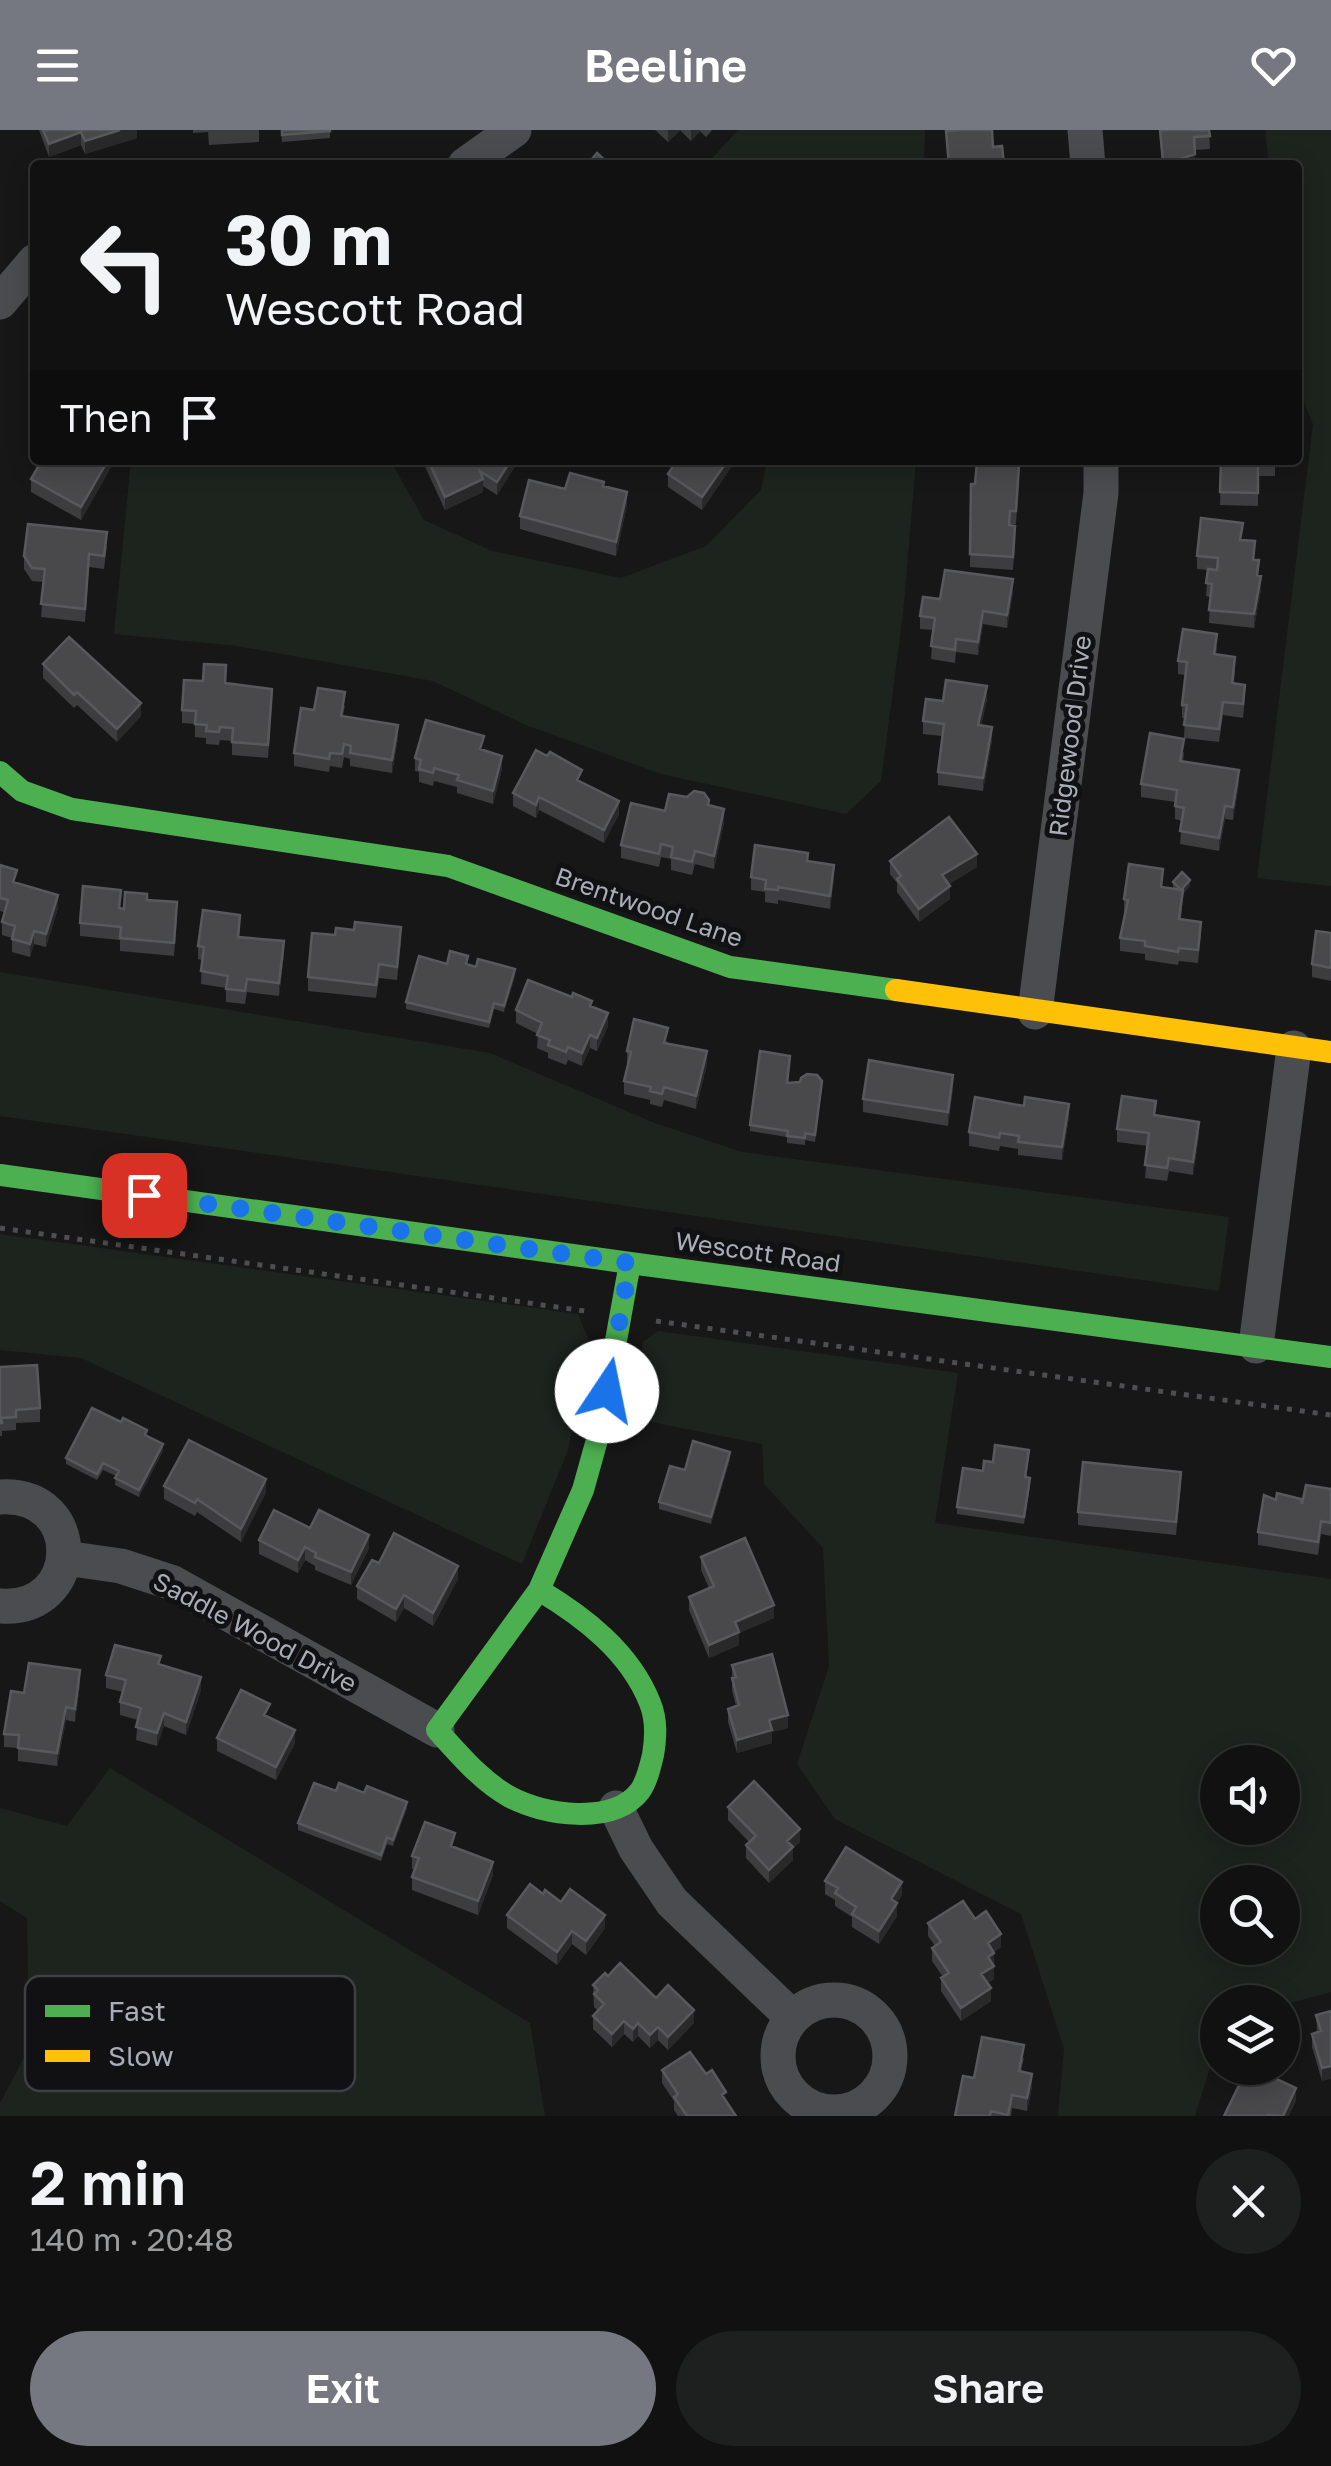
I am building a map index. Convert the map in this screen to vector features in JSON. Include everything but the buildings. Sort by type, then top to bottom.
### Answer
[{"type":"street","points":[[473,160],[514,130]]},
{"type":"street","points":[[1085,130],[1088,160]]},
{"type":"street","points":[[0,302],[30,264]]},
{"type":"street","name":"Ridgewood Drive","points":[[1034,1012],[1098,512],[1100,465]]},
{"type":"street","name":"Brentwood Lane","points":[[0,772],[22,792],[72,809],[448,866],[730,967],[1331,1052]]},
{"type":"street","points":[[1256,1346],[1294,1048]]},
{"type":"street","name":"Wescott Road","points":[[0,1174],[1331,1357]]},
{"type":"street","points":[[437,1730],[540,1590],[583,1490],[600,1429],[630,1263]]},
{"type":"street","points":[[0,1497],[32,1500],[58,1524],[64,1541],[59,1576],[48,1592],[32,1602],[0,1606]]},
{"type":"street","name":"Saddle Wood Drive","points":[[64,1558],[121,1566],[173,1583],[437,1730],[470,1766],[511,1798],[551,1812],[584,1815],[616,1808]]},
{"type":"street","points":[[540,1590],[579,1615],[615,1650],[646,1692],[655,1719],[654,1750],[646,1782],[636,1796],[616,1808],[636,1849],[672,1902],[793,2018]]},
{"type":"path","points":[[0,1228],[1331,1415]]},
{"type":"shaded area","points":[[738,130],[925,130],[924,160],[711,160]]},
{"type":"shaded area","points":[[1265,130],[1331,130],[1331,886],[1257,878],[1313,424],[1302,398],[1302,160],[1268,160]]},
{"type":"shaded area","points":[[131,465],[393,465],[424,520],[492,551],[621,578],[706,546],[761,490],[766,465],[916,465],[903,614],[881,781],[846,814],[661,774],[526,725],[433,681],[237,646],[114,634]]},
{"type":"shaded area","points":[[0,972],[490,1053],[655,1123],[742,1152],[1229,1217],[1219,1291],[0,1116]]},
{"type":"shaded area","points":[[0,1234],[578,1314],[590,1343],[568,1450],[522,1564],[81,1358],[0,1350]]},
{"type":"shaded area","points":[[658,1331],[958,1373],[935,1523],[1331,1579],[1331,1992],[1300,2000],[1300,1985],[1200,1985],[1200,2085],[1205,2085],[1195,2116],[1058,2116],[1064,2049],[1021,1914],[835,1819],[797,1764],[829,1666],[823,1548],[764,1484],[762,1444],[631,1418],[643,1342]]},
{"type":"shaded area","points":[[110,1768],[530,2023],[545,2116],[0,2116],[0,2103],[25,2056],[25,2091],[355,2091],[355,1976],[28,1976],[27,1918],[0,1901],[0,1808],[67,1826]]},
{"type":"traffic: fast","points":[[0,772],[22,791],[72,809],[448,866],[730,967],[896,990]]},
{"type":"traffic: fast","points":[[0,1175],[1331,1357]]},
{"type":"traffic: fast","points":[[539,1590],[604,1637],[631,1668],[652,1709],[655,1742],[646,1778],[640,1791],[613,1809],[596,1813],[559,1812],[510,1797],[489,1783],[437,1730],[539,1590],[583,1490],[600,1429],[630,1263]]},
{"type":"traffic: slow","points":[[896,990],[1331,1052]]},
{"type":"route","points":[[144,1195],[630,1263],[607,1391]]}]
